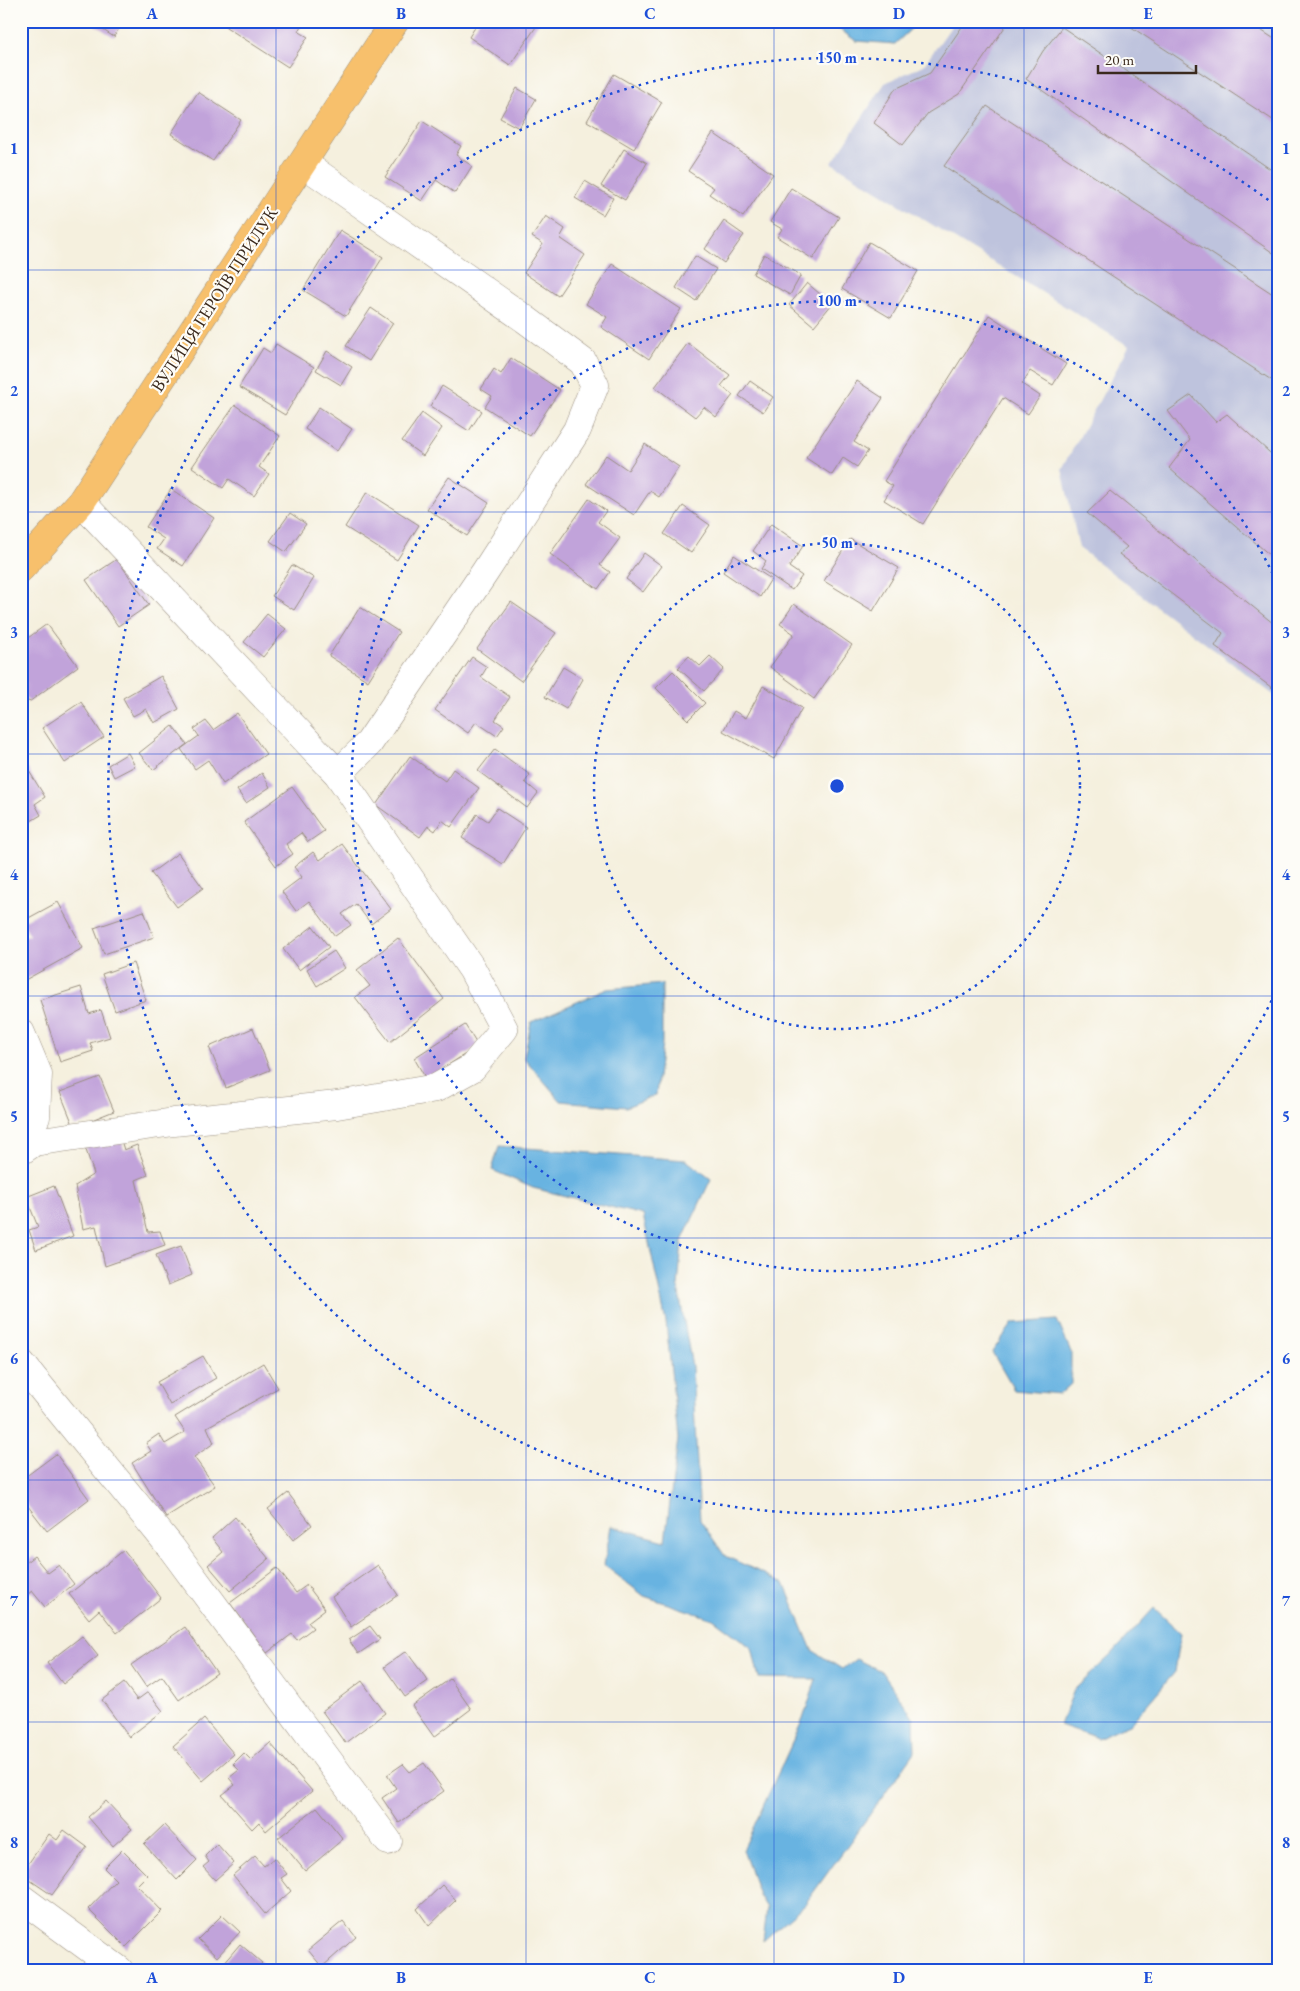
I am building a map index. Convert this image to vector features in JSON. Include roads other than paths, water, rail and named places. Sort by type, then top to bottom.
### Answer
[{"type":"main road","name":"ВУЛИЦЯ ГЕРОЇВ ПРИЛУК","points":[[21,568],[81,502],[396,21]]},
{"type":"street","points":[[303,163],[583,362],[596,385],[577,430],[485,572],[369,742],[338,774]]},
{"type":"street","points":[[21,1151],[34,1142],[174,1122],[337,1105],[436,1088],[472,1068],[504,1030],[472,969],[338,774],[81,502]]},
{"type":"street","points":[[21,1032],[38,1074],[36,1117],[21,1146]]},
{"type":"street","points":[[21,1363],[170,1546],[388,1841]]},
{"type":"street","points":[[21,1898],[119,1970]]},
{"type":"water","points":[[828,21],[915,21],[915,25],[895,44],[856,41]]},
{"type":"water","points":[[662,984],[662,1043],[656,1095],[626,1107],[561,1101],[524,1058],[531,1022],[607,989]]},
{"type":"water","points":[[499,1146],[686,1160],[711,1179],[682,1241],[678,1287],[692,1367],[700,1520],[725,1556],[784,1583],[812,1650],[842,1669],[856,1659],[881,1671],[914,1718],[915,1752],[805,1904],[763,1941],[767,1908],[759,1895],[743,1850],[803,1719],[816,1679],[759,1678],[752,1648],[713,1619],[644,1596],[604,1565],[611,1526],[665,1541],[678,1439],[666,1322],[643,1215],[533,1188],[492,1170]]},
{"type":"water","points":[[1057,1320],[1071,1352],[1071,1384],[1060,1394],[1014,1390],[992,1352],[1013,1323]]},
{"type":"water","points":[[1154,1608],[1181,1633],[1175,1672],[1131,1723],[1098,1738],[1060,1725],[1074,1690],[1111,1655]]}]
